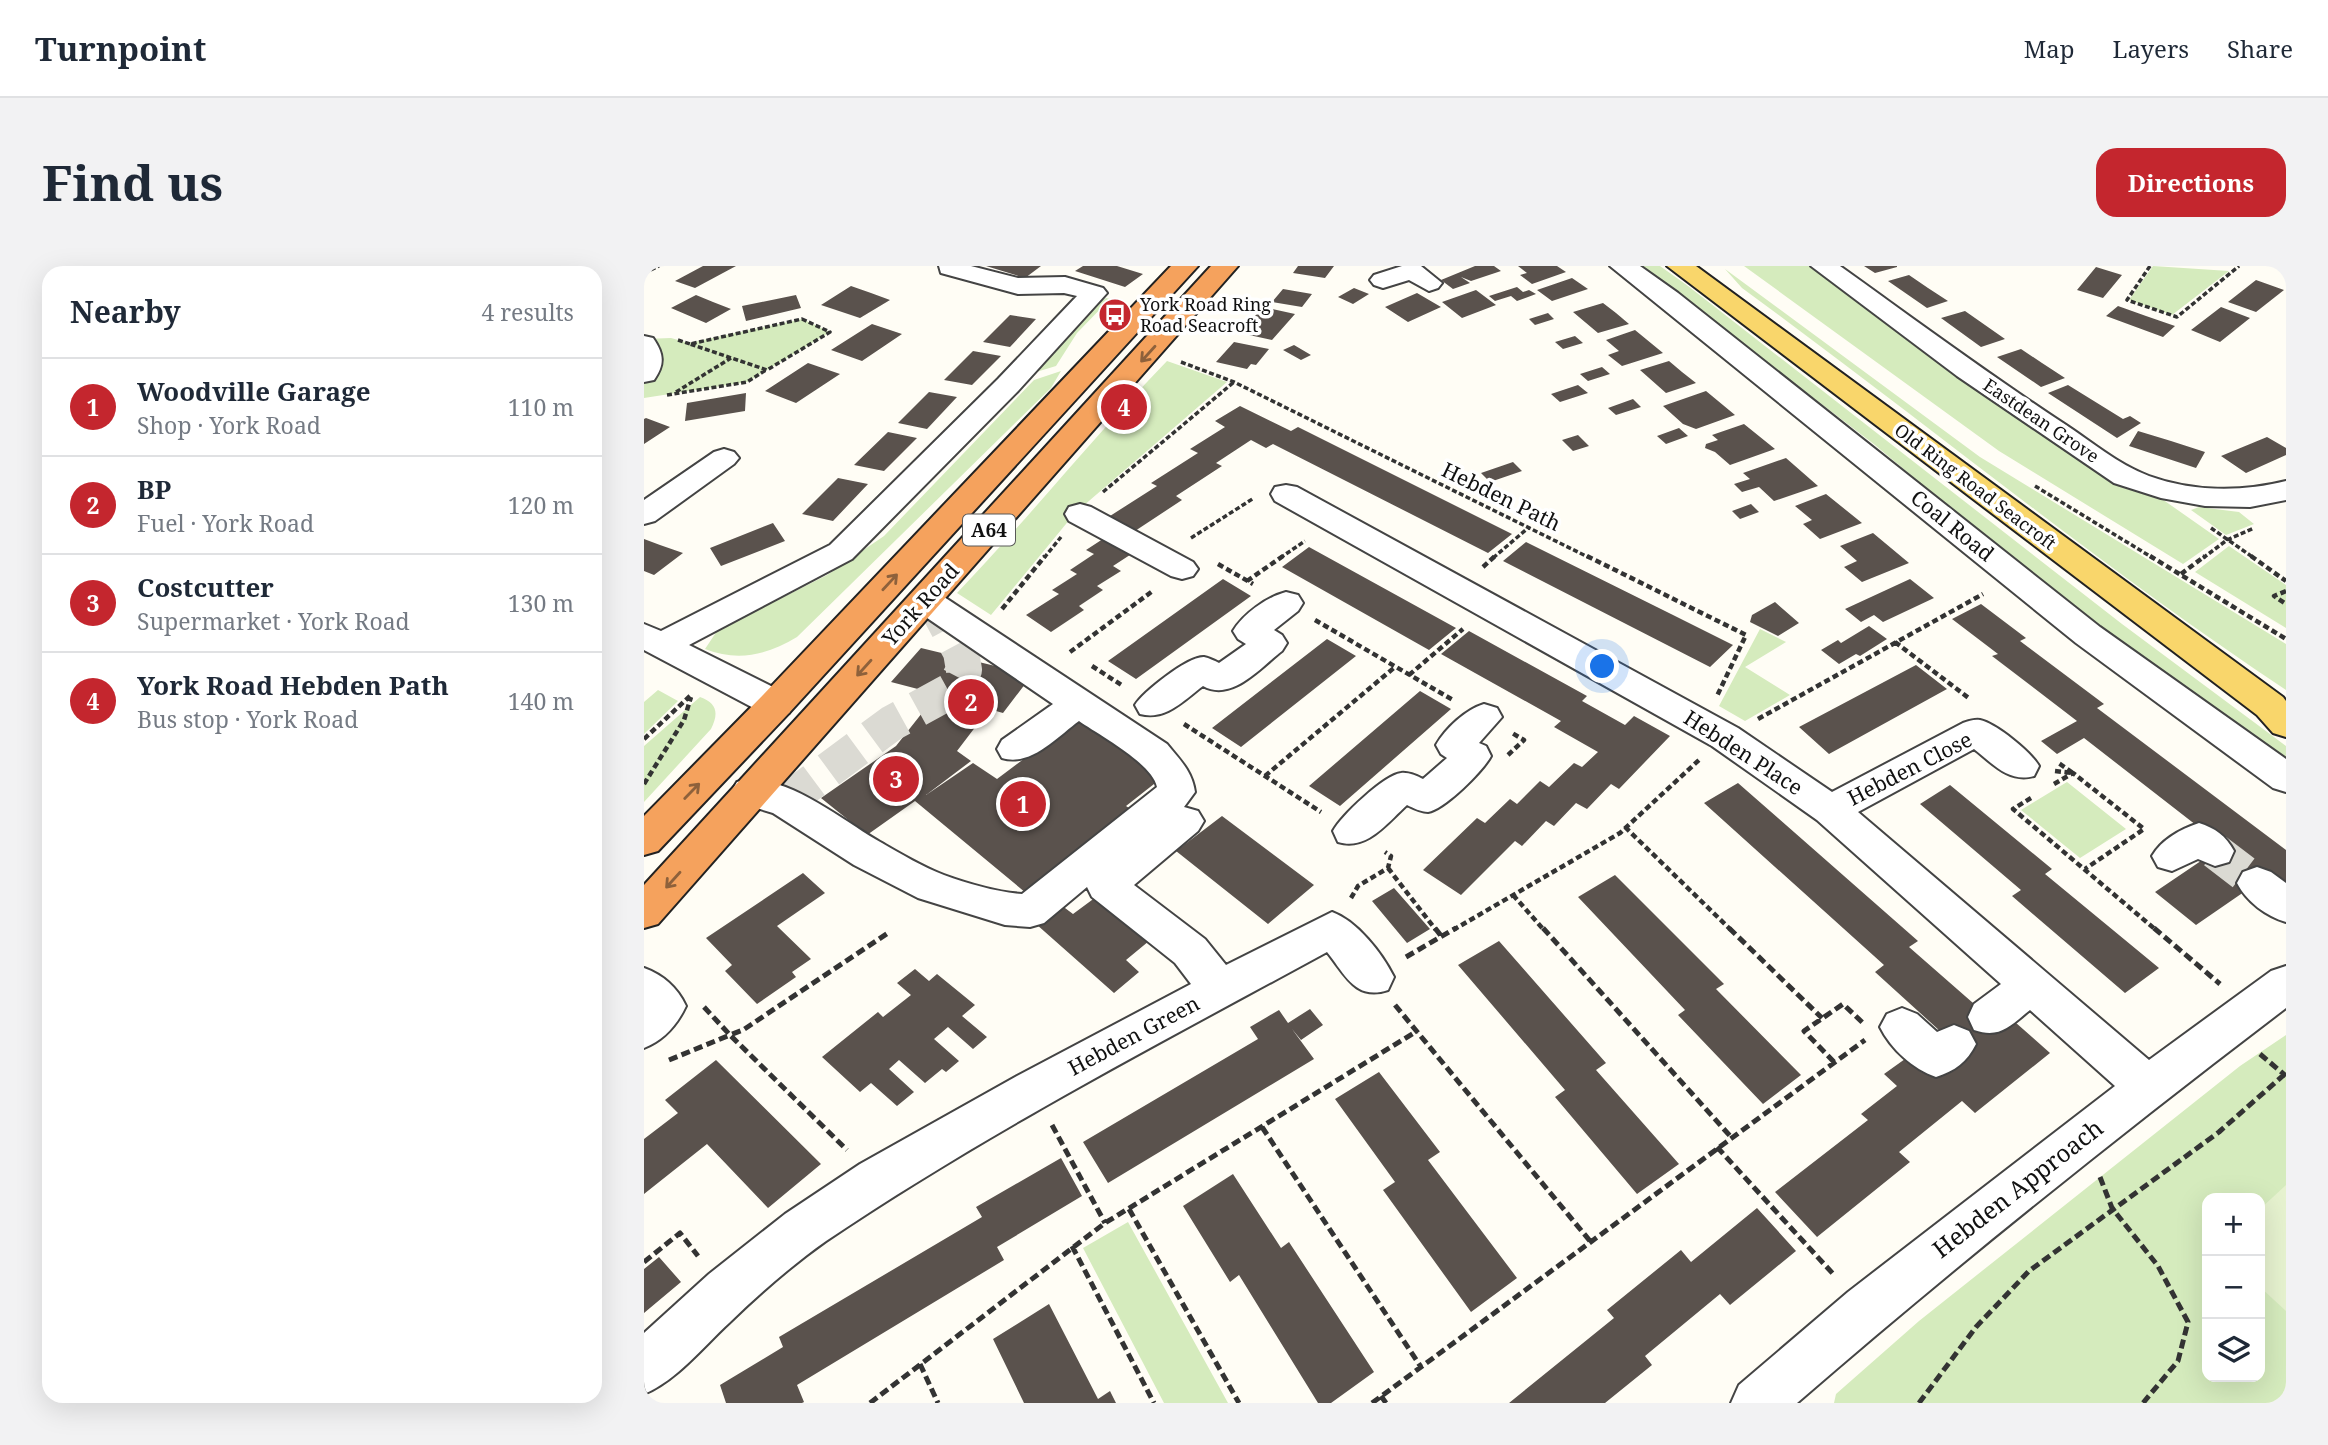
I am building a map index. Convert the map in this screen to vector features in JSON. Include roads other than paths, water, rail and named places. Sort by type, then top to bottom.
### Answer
[{"type":"highway","name":"York Road","points":[[644,840],[776,704],[1185,266]]},
{"type":"highway","name":"York Road","points":[[644,912],[1225,266]]},
{"type":"main road","name":"Old Ring Road Seacroft","points":[[1680,266],[2281,714]]},
{"type":"street","name":"Coal Road","points":[[1623,266],[1689,315],[2088,635],[2286,778]]},
{"type":"street","name":"Eastdean Grove","points":[[1824,266],[2019,408],[2124,476],[2159,490],[2205,498],[2274,496],[2286,490]]},
{"type":"street","points":[[652,641],[841,552],[1008,385],[1094,293],[1065,285],[1018,286],[950,268]]},
{"type":"street","points":[[1383,280],[1421,273]]},
{"type":"street","points":[[644,344],[650,354],[648,369],[644,374]]},
{"type":"street","points":[[644,514],[724,458]]},
{"type":"street","name":"Hebden Place","points":[[1286,494],[1715,731],[1830,810],[2148,1087]]},
{"type":"street","points":[[1080,513],[1172,563]]},
{"type":"street","points":[[750,792],[786,802],[868,853],[932,887],[1005,909],[1030,911],[1176,792],[1174,778],[1154,754],[1079,703],[933,592]]},
{"type":"street","points":[[1153,705],[1202,669],[1221,680],[1270,643],[1250,631],[1286,603]]},
{"type":"street","points":[[652,641],[776,704]]},
{"type":"street","points":[[1014,749],[1079,703]]},
{"type":"street","points":[[1352,831],[1404,786],[1426,798],[1473,756],[1454,745],[1484,717]]},
{"type":"street","name":"Hebden Close","points":[[1830,810],[1976,732],[2036,783]]},
{"type":"street","points":[[1185,821],[1106,886],[1190,951],[1220,989]]},
{"type":"street","points":[[2172,856],[2199,838],[2215,851]]},
{"type":"street","name":"Hebden Green","points":[[644,1368],[726,1291],[802,1230],[877,1180],[1033,1090],[1220,989],[1332,929],[1373,977]]},
{"type":"street","points":[[1989,1017],[2031,985]]},
{"type":"street","points":[[644,986],[664,1006],[652,1046]]},
{"type":"street","name":"Hebden Approach","points":[[1757,1403],[1866,1310],[2148,1087],[2268,997]]},
{"type":"street","points":[[1888,1030],[1936,1058],[1954,1044]]},
{"type":"tunnel","points":[[785,802],[892,723],[954,689],[964,670],[961,652],[938,609]]},
{"type":"tunnel","points":[[2215,851],[2257,883]]},
{"type":"place","name":"York Road Ring Road Seacroft","points":[[1115,315]]},
{"type":"place","name":"York Road Hebden Path","points":[[1124,407]]},
{"type":"place","name":"BP","points":[[971,702]]},
{"type":"place","name":"Costcutter","points":[[896,779]]},
{"type":"place","name":"Woodville Garage","points":[[1023,804]]}]
